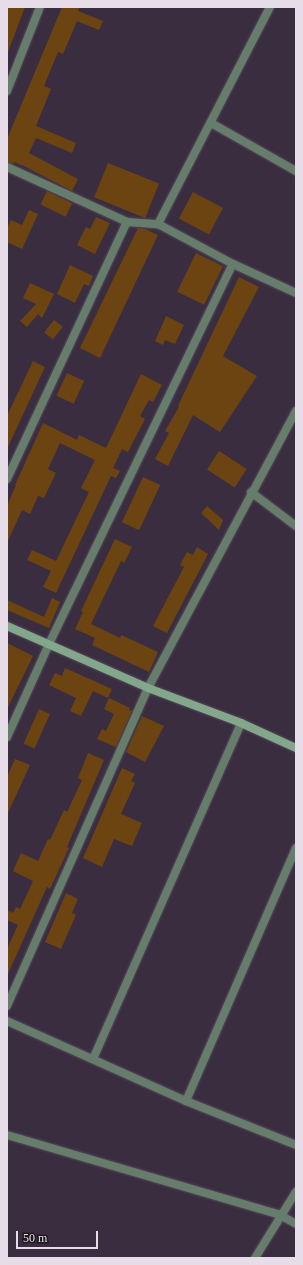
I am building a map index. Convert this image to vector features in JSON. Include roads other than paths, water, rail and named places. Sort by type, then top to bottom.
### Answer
[{"type":"street","points":[[7,91],[40,7]]},
{"type":"street","points":[[158,224],[270,7]]},
{"type":"street","points":[[211,123],[296,171]]},
{"type":"street","points":[[7,167],[127,222],[158,224],[233,264],[296,293]]},
{"type":"street","points":[[7,479],[127,222]]},
{"type":"street","points":[[7,737],[49,644],[233,264]]},
{"type":"street","points":[[7,1006],[148,688],[251,492],[296,411]]},
{"type":"street","points":[[251,492],[296,526]]},
{"type":"street","points":[[7,626],[148,688],[241,723],[296,748]]},
{"type":"street","points":[[93,1059],[241,723]]},
{"type":"street","points":[[186,1101],[296,848]]},
{"type":"street","points":[[7,1021],[186,1101],[296,1145]]},
{"type":"street","points":[[7,1135],[280,1215],[296,1224]]},
{"type":"street","points":[[255,1258],[280,1215],[296,1192]]}]
